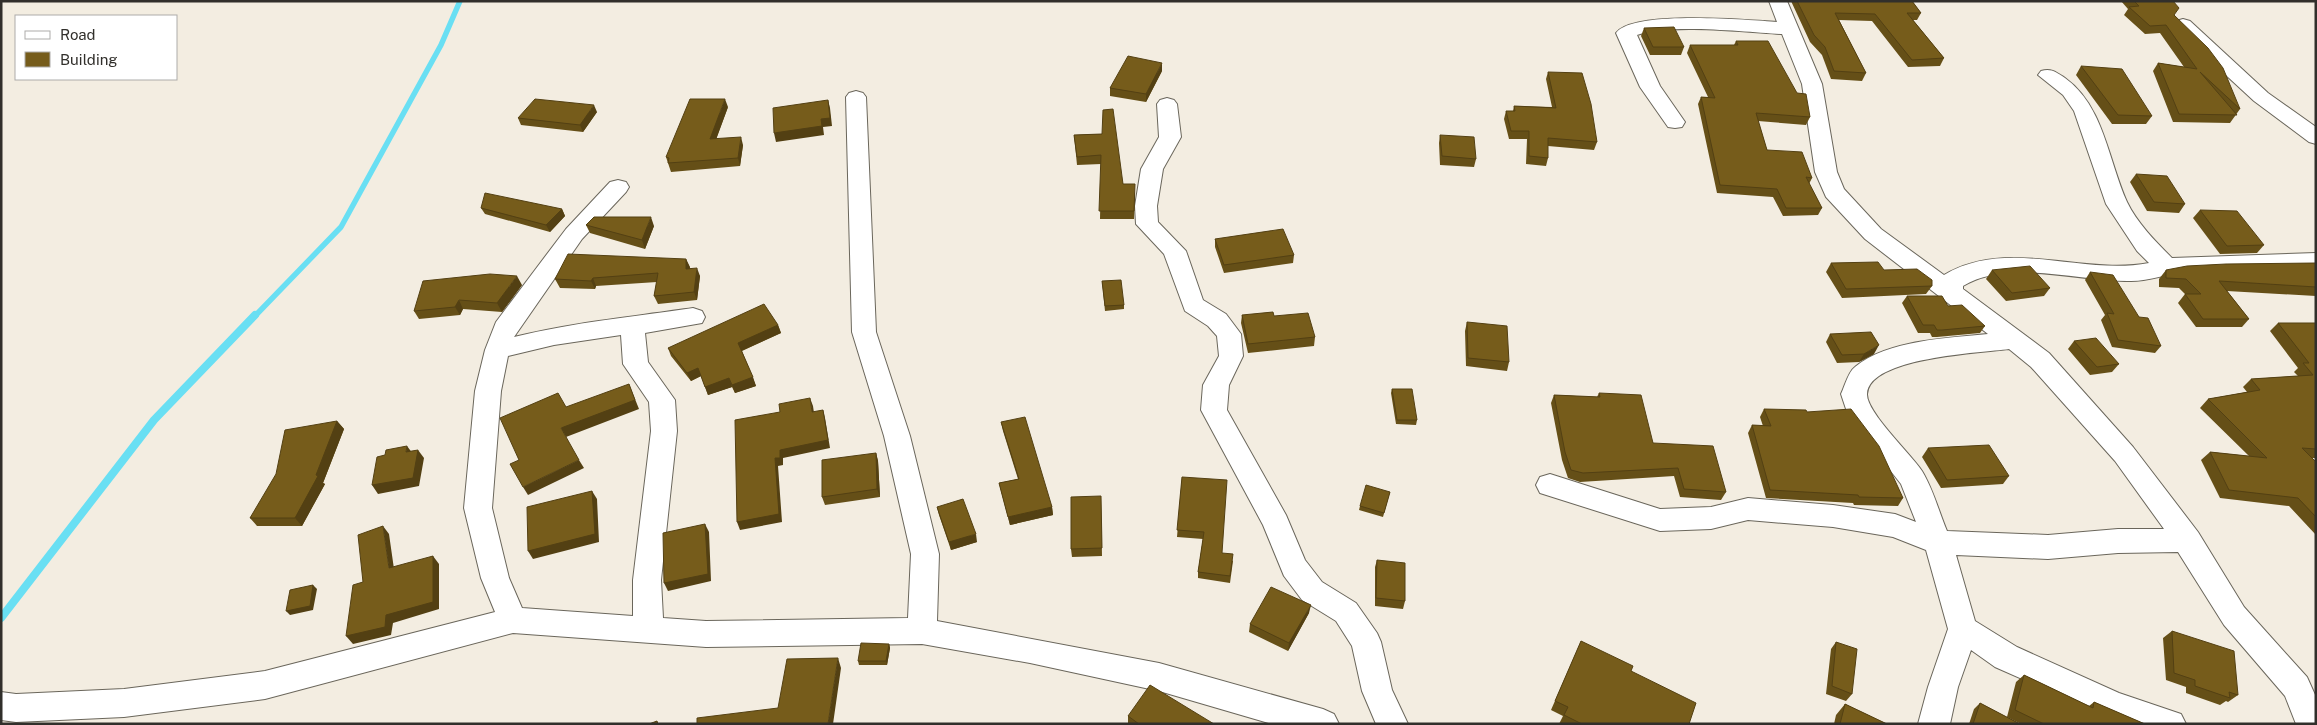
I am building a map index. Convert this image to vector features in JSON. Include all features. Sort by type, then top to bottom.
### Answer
[{"type":"street","points":[[1778,1],[1812,84],[1822,131],[1826,172],[1834,192],[1873,234],[2040,360],[2124,454],[2188,540],[2234,616],[2296,687],[2312,724]]},
{"type":"street","points":[[2180,22],[2262,97],[2316,137]]},
{"type":"street","points":[[1675,122],[1650,87],[1626,33],[1633,28],[1660,24],[1788,29]]},
{"type":"street","points":[[2048,75],[2070,91],[2084,112],[2117,204],[2145,245],[2168,267]]},
{"type":"street","points":[[856,97],[861,188],[861,294],[864,332],[897,436],[925,554],[922,631]]},
{"type":"street","points":[[1167,104],[1170,137],[1152,169],[1146,206],[1147,224],[1174,251],[1193,305],[1217,320],[1229,334],[1231,356],[1216,385],[1214,410],[1276,523],[1294,567],[1312,591],[1346,612],[1366,642],[1377,690],[1392,724]]},
{"type":"street","points":[[513,620],[495,578],[478,508],[481,454],[488,391],[497,350],[504,328],[574,234],[618,187]]},
{"type":"street","points":[[1951,294],[1951,282],[1960,274],[1980,267],[2016,265],[2134,273],[2168,267],[2226,261],[2316,261]]},
{"type":"street","points":[[497,350],[554,336],[606,327],[632,326],[693,317]]},
{"type":"street","points":[[632,326],[636,364],[662,400],[664,430],[662,463],[647,580],[648,628]]},
{"type":"street","points":[[1934,724],[1943,686],[1963,629],[1938,542],[1912,479],[1858,411],[1854,394],[1863,374],[1891,358],[2013,340]]},
{"type":"street","points":[[1550,485],[1660,520],[1711,518],[1748,509],[1824,515],[1895,526],[1938,542],[1987,546],[2048,547],[2118,541],[2188,540]]},
{"type":"street","points":[[1,706],[16,708],[124,703],[266,685],[513,620],[648,628],[706,634],[922,631],[1030,650],[1159,677],[1324,724]]},
{"type":"street","points":[[1963,629],[2006,657],[2113,705],[2170,724]]},
{"type":"building","points":[[1797,1],[1912,1],[1921,13],[1907,13],[1944,58],[1912,60],[1875,14],[1835,13],[1866,73],[1834,71],[1825,47],[1814,35]]},
{"type":"building","points":[[2134,1],[2173,1],[2179,8],[2174,15],[2208,48],[2223,68],[2240,109],[2200,72],[2237,115],[2179,114],[2158,63],[2197,69],[2166,25],[2150,26],[2129,7],[2139,6]]},
{"type":"building","points":[[1674,27],[1684,47],[1653,47],[1644,28]]},
{"type":"building","points":[[1736,41],[1768,41],[1797,93],[1806,94],[1810,117],[1756,113],[1767,150],[1802,152],[1812,178],[1806,177],[1822,208],[1786,208],[1777,189],[1720,185],[1701,97],[1715,98],[1690,45],[1738,45]]},
{"type":"building","points":[[1128,56],[1162,63],[1146,94],[1110,88]]},
{"type":"building","points":[[2081,66],[2122,69],[2152,116],[2118,115]]},
{"type":"building","points":[[1548,72],[1582,73],[1591,104],[1597,142],[1548,138],[1548,158],[1529,156],[1529,131],[1511,131],[1506,111],[1515,111],[1514,106],[1556,108]]},
{"type":"building","points":[[535,99],[594,105],[580,125],[518,118]]},
{"type":"building","points":[[690,99],[725,99],[710,139],[741,137],[738,158],[668,163],[669,158],[666,157]]},
{"type":"building","points":[[828,100],[830,118],[821,119],[822,126],[774,133],[773,108]]},
{"type":"building","points":[[1113,109],[1123,184],[1135,184],[1134,211],[1099,211],[1101,155],[1077,157],[1074,135],[1102,134],[1103,110]]},
{"type":"building","points":[[1440,135],[1474,137],[1476,159],[1442,156]]},
{"type":"building","points":[[2136,174],[2167,176],[2185,204],[2154,202]]},
{"type":"building","points":[[485,193],[562,209],[546,225],[481,208]]},
{"type":"building","points":[[2200,210],[2237,211],[2264,245],[2227,246]]},
{"type":"building","points":[[594,217],[651,217],[642,240],[586,225]]},
{"type":"building","points":[[1283,229],[1294,255],[1224,265],[1215,239]]},
{"type":"building","points":[[568,254],[686,259],[686,269],[697,268],[694,292],[654,296],[658,273],[593,278],[591,281],[555,279]]},
{"type":"building","points":[[1878,262],[1884,270],[1917,269],[1932,280],[1932,286],[1846,289],[1831,263]]},
{"type":"building","points":[[2316,263],[2316,287],[2219,281],[2249,319],[2203,319],[2185,294],[2201,294],[2186,279],[2166,278],[2166,270],[2187,266]]},
{"type":"building","points":[[2030,266],[2050,288],[2012,293],[1992,270]]},
{"type":"building","points":[[2090,272],[2113,275],[2139,317],[2148,318],[2161,346],[2118,340],[2107,313],[2114,314]]},
{"type":"building","points":[[490,274],[517,276],[497,303],[459,300],[455,307],[414,311],[423,281]]},
{"type":"building","points":[[1121,280],[1124,305],[1105,306],[1102,281]]},
{"type":"building","points":[[1907,296],[1942,296],[1948,306],[1962,305],[1985,326],[1937,330],[1934,325],[1923,325]]},
{"type":"building","points":[[764,304],[778,325],[738,343],[753,377],[732,385],[729,378],[705,387],[698,368],[687,373],[668,348]]},
{"type":"building","points":[[1273,312],[1274,316],[1308,313],[1315,337],[1248,344],[1242,315]]},
{"type":"building","points":[[1467,322],[1507,326],[1509,362],[1468,358]]},
{"type":"building","points":[[2278,323],[2316,323],[2316,449],[2302,448],[2316,462],[2316,517],[2298,498],[2229,490],[2210,452],[2267,458],[2208,399],[2260,390],[2251,379],[2313,375],[2303,363],[2309,363]]},
{"type":"building","points":[[1871,332],[1879,345],[1864,354],[1842,355],[1830,334]]},
{"type":"building","points":[[2096,338],[2119,364],[2097,367],[2074,341]]},
{"type":"building","points":[[629,384],[635,400],[561,428],[579,460],[523,487],[510,464],[519,460],[500,418],[558,393],[566,407]]},
{"type":"building","points":[[1392,389],[1412,389],[1417,420],[1397,420]]},
{"type":"building","points":[[1599,393],[1641,395],[1653,443],[1713,446],[1726,492],[1684,489],[1678,468],[1583,473],[1571,470],[1565,452],[1554,395],[1600,397]]},
{"type":"building","points":[[810,398],[812,412],[823,410],[828,440],[780,450],[780,458],[775,458],[779,514],[737,522],[735,420],[780,412],[779,404]]},
{"type":"building","points":[[1764,409],[1806,410],[1807,412],[1851,409],[1879,446],[1903,498],[1859,497],[1858,495],[1770,490],[1752,425],[1771,426]]},
{"type":"building","points":[[1025,417],[1052,507],[1008,517],[999,483],[1019,479],[1001,422]]},
{"type":"building","points":[[337,421],[316,475],[318,476],[295,518],[250,518],[276,474],[285,430]]},
{"type":"building","points":[[1989,445],[2009,476],[1947,480],[1928,448]]},
{"type":"building","points":[[407,446],[406,452],[418,450],[413,478],[372,485],[377,457],[385,455],[386,450]]},
{"type":"building","points":[[876,453],[877,489],[822,497],[822,460]]},
{"type":"building","points":[[1182,477],[1227,480],[1222,553],[1233,554],[1230,576],[1198,572],[1204,532],[1177,530]]},
{"type":"building","points":[[1366,485],[1390,492],[1384,513],[1360,506]]},
{"type":"building","points":[[592,491],[595,534],[528,551],[527,507]]},
{"type":"building","points":[[1101,496],[1102,548],[1071,549],[1071,497]]},
{"type":"building","points":[[963,499],[976,534],[949,542],[937,507]]},
{"type":"building","points":[[705,524],[708,574],[664,583],[663,533]]},
{"type":"building","points":[[383,526],[389,568],[433,556],[433,602],[386,615],[385,627],[346,636],[353,585],[363,582],[358,535]]},
{"type":"building","points":[[1377,560],[1405,563],[1405,601],[1376,598]]},
{"type":"building","points":[[313,585],[310,606],[286,611],[290,590]]},
{"type":"building","points":[[1271,587],[1311,605],[1289,643],[1250,624]]},
{"type":"building","points":[[2172,631],[2234,651],[2238,695],[2229,692],[2230,698],[2195,686],[2195,680],[2174,673]]},
{"type":"building","points":[[1581,641],[1633,666],[1631,671],[1696,703],[1689,724],[1582,724],[1564,715],[1568,707],[1555,701]]},
{"type":"building","points":[[1836,642],[1857,649],[1852,694],[1832,686]]},
{"type":"building","points":[[861,643],[889,644],[886,661],[858,661]]},
{"type":"building","points":[[838,658],[828,724],[697,724],[697,718],[778,708],[787,659]]},
{"type":"building","points":[[2024,675],[2093,708],[2094,702],[2145,724],[2044,724],[2015,710]]},
{"type":"building","points":[[1150,685],[1214,724],[1139,724],[1128,716]]},
{"type":"building","points":[[1980,703],[2020,724],[1973,724]]},
{"type":"building","points":[[1845,704],[1887,724],[1840,724]]},
{"type":"waterway","points":[[254,317],[341,227],[441,45],[460,1]]},
{"type":"waterway","points":[[1,618],[154,420],[255,315]]}]
